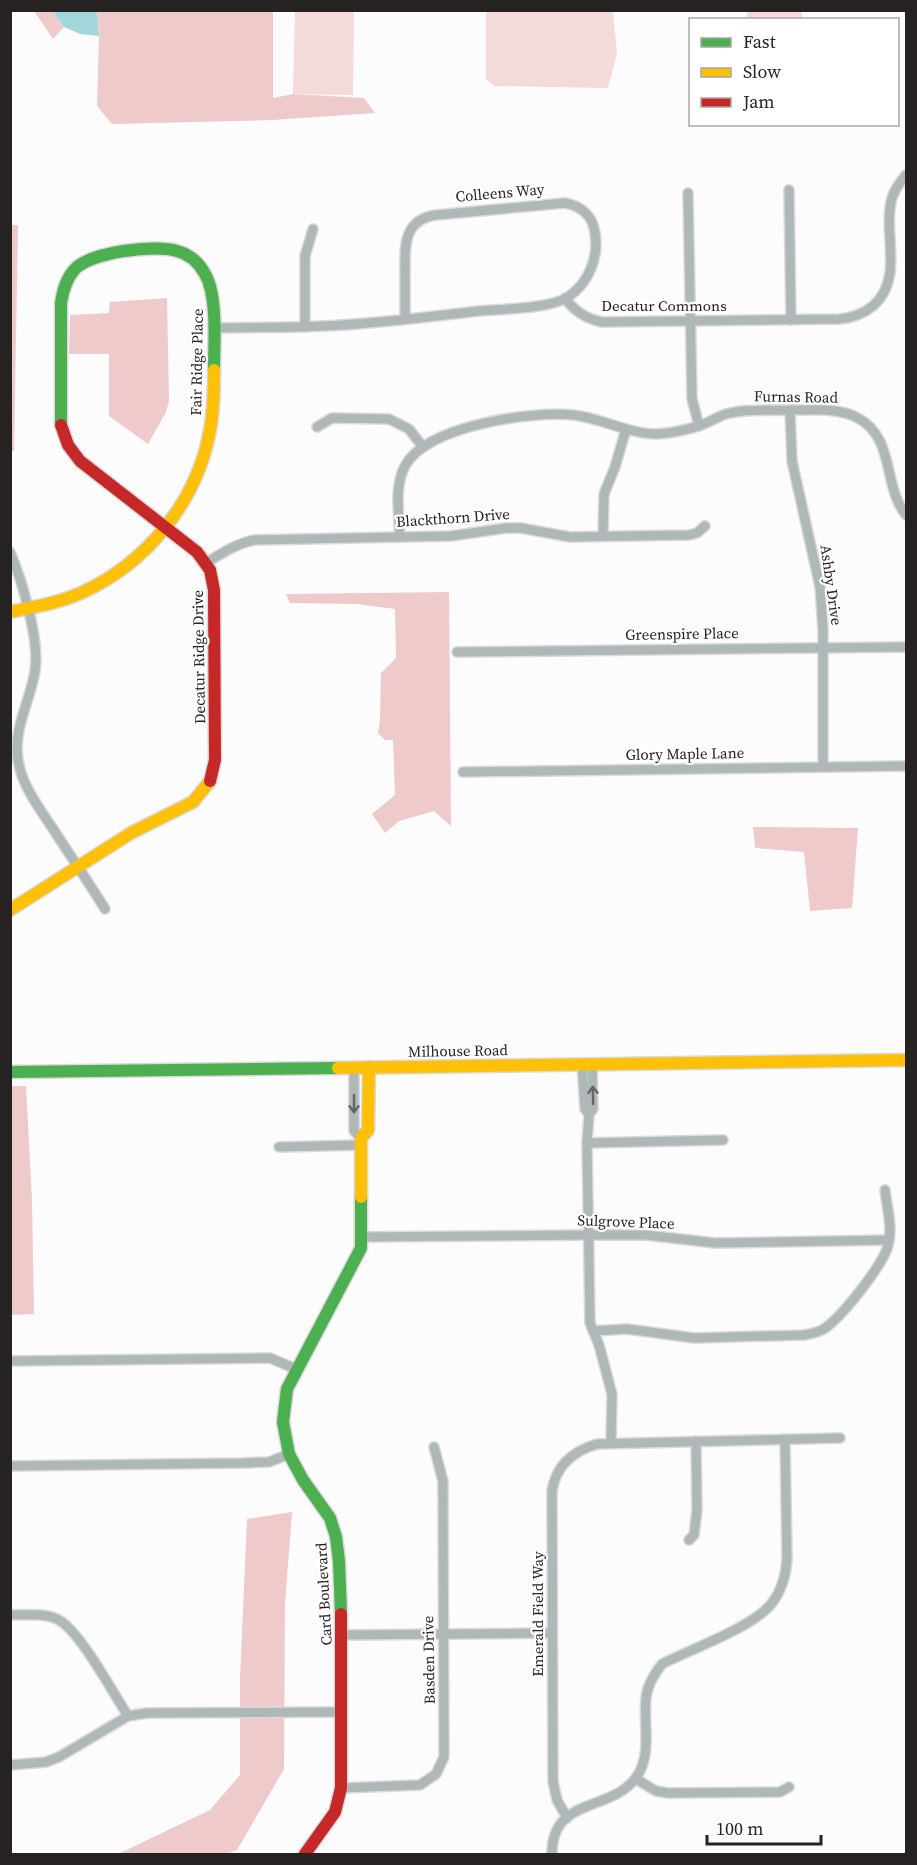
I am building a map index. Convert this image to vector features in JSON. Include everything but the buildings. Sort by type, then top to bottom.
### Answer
[{"type":"street","name":"Decatur Commons","points":[[565,298],[579,313],[595,321],[690,322],[849,318],[865,312],[879,300],[886,288],[890,274],[891,202],[896,189],[906,175]]},
{"type":"street","points":[[789,190],[791,320]]},
{"type":"street","points":[[688,193],[692,399],[699,426]]},
{"type":"street","name":"Colleens Way","points":[[405,319],[405,242],[409,231],[416,223],[436,214],[558,203],[569,204],[582,210],[589,217],[595,230],[594,260],[585,281],[565,298]]},
{"type":"street","points":[[305,327],[305,256],[313,229]]},
{"type":"street","name":"Fair Ridge Place","points":[[10,612],[28,610],[61,601],[100,585],[134,561],[166,528],[183,504],[202,461],[208,438],[213,396],[211,287],[206,273],[183,253],[167,249],[105,253],[86,261],[73,271],[61,297],[61,422],[64,437],[76,457],[166,528]]},
{"type":"street","points":[[213,328],[305,327],[405,319],[523,307],[553,303],[565,298]]},
{"type":"street","name":"Ashby Drive","points":[[790,410],[792,461],[818,574],[824,647],[823,767]]},
{"type":"street","name":"Furnas Road","points":[[423,447],[474,426],[502,419],[530,416],[573,415],[626,429],[658,434],[681,431],[728,414],[745,411],[833,410],[856,417],[870,427],[880,441],[885,450],[897,499],[906,515]]},
{"type":"street","points":[[317,427],[332,418],[389,419],[409,429],[423,447],[408,461],[400,480],[400,537]]},
{"type":"street","points":[[603,536],[603,497],[626,429]]},
{"type":"street","name":"Blackthorn Drive","points":[[206,563],[228,549],[254,540],[458,535],[506,528],[521,528],[570,537],[689,536],[705,526]]},
{"type":"street","points":[[166,528],[197,552],[206,563]]},
{"type":"street","points":[[10,552],[17,568],[28,610],[36,665],[17,735],[19,767],[28,790],[105,909]]},
{"type":"street","name":"Decatur Ridge Drive","points":[[10,910],[131,833],[193,802],[211,780],[215,762],[214,590],[213,580],[206,563]]},
{"type":"street","name":"Greenspire Place","points":[[457,652],[906,647]]},
{"type":"street","name":"Glory Maple Lane","points":[[463,772],[906,766]]},
{"type":"street","name":"Milhouse Road","points":[[10,1072],[906,1060]]},
{"type":"street","points":[[587,1064],[593,1109],[589,1114],[587,1143],[590,1323],[599,1345],[612,1394],[611,1443]]},
{"type":"street","name":"Card Boulevard","points":[[354,1067],[354,1131],[361,1142]]},
{"type":"street","name":"Card Boulevard","points":[[305,1854],[334,1812],[341,1788],[342,1635],[339,1561],[336,1537],[330,1518],[303,1480],[289,1454],[283,1422],[287,1389],[361,1248],[361,1142],[368,1130],[369,1067]]},
{"type":"street","points":[[587,1143],[723,1140]]},
{"type":"street","points":[[279,1147],[361,1142]]},
{"type":"street","points":[[593,1331],[627,1329],[694,1338],[804,1335],[820,1331],[832,1322],[863,1287],[882,1260],[890,1229],[885,1190]]},
{"type":"street","name":"Sulgrove Place","points":[[361,1237],[646,1235],[715,1243],[889,1240]]},
{"type":"street","points":[[10,1361],[270,1358],[296,1369]]},
{"type":"street","name":"Emerald Field Way","points":[[567,1818],[557,1800],[553,1781],[552,1491],[554,1479],[568,1457],[597,1444],[611,1443],[840,1438]]},
{"type":"street","points":[[552,1854],[555,1830],[572,1812],[626,1788],[641,1771],[645,1752],[646,1696],[655,1673],[662,1664],[756,1618],[773,1603],[785,1578],[787,1559],[785,1439]]},
{"type":"street","points":[[689,1540],[694,1535],[697,1510],[696,1441]]},
{"type":"street","name":"Basden Drive","points":[[341,1788],[420,1785],[436,1774],[442,1764],[446,1746],[443,1481],[434,1447]]},
{"type":"street","points":[[10,1466],[269,1462],[289,1454]]},
{"type":"street","points":[[10,1615],[42,1615],[66,1624],[77,1636],[128,1716]]},
{"type":"street","points":[[342,1635],[552,1633]]},
{"type":"street","points":[[10,1765],[46,1762],[59,1757],[128,1716],[147,1713],[341,1712]]},
{"type":"street","points":[[636,1779],[656,1791],[668,1793],[780,1792],[789,1787]]},
{"type":"shaded area","points":[[273,10],[273,98],[293,94],[364,98],[375,113],[273,120],[112,124],[97,106],[99,36],[97,11]]},
{"type":"shaded area","points":[[34,11],[52,11],[64,27],[53,39]]},
{"type":"shaded area","points":[[295,11],[354,11],[353,95],[293,94]]},
{"type":"shaded area","points":[[486,11],[613,11],[617,53],[608,88],[494,86],[486,79]]},
{"type":"shaded area","points":[[747,11],[802,11],[802,18],[747,18]]},
{"type":"shaded area","points":[[10,225],[18,225],[14,451],[11,451]]},
{"type":"shaded area","points":[[167,298],[169,401],[166,412],[148,444],[109,416],[109,354],[69,354],[70,315],[109,313],[110,302]]},
{"type":"shaded area","points":[[449,592],[451,826],[434,811],[399,821],[385,833],[372,814],[395,795],[393,740],[385,740],[378,733],[381,673],[396,658],[395,609],[356,604],[290,603],[286,594]]},
{"type":"shaded area","points":[[753,827],[858,828],[852,908],[810,911],[804,852],[755,848]]},
{"type":"shaded area","points":[[11,1086],[26,1086],[32,1200],[34,1314],[11,1315]]},
{"type":"shaded area","points":[[292,1512],[285,1604],[284,1769],[237,1850],[225,1854],[118,1854],[210,1810],[240,1775],[240,1679],[247,1519]]},
{"type":"water","points":[[52,11],[97,11],[99,36],[80,34],[64,27]]},
{"type":"traffic: fast","points":[[61,425],[62,298],[65,285],[75,269],[95,258],[124,251],[154,248],[181,252],[197,263],[209,283],[214,307],[214,370]]},
{"type":"traffic: fast","points":[[10,1072],[338,1068]]},
{"type":"traffic: fast","points":[[341,1614],[336,1537],[330,1518],[303,1480],[289,1454],[283,1422],[287,1389],[361,1248],[361,1197]]},
{"type":"traffic: slow","points":[[10,612],[64,599],[105,580],[127,565],[165,527],[194,482],[203,456],[212,415],[214,370]]},
{"type":"traffic: slow","points":[[10,910],[131,833],[193,802],[210,781]]},
{"type":"traffic: slow","points":[[338,1068],[906,1060]]},
{"type":"traffic: slow","points":[[361,1197],[361,1138],[368,1130],[369,1067]]},
{"type":"traffic: jam","points":[[61,425],[68,445],[80,461],[197,552],[210,570],[214,590],[215,760],[210,781]]},
{"type":"traffic: jam","points":[[305,1854],[335,1812],[341,1788],[341,1614]]}]
